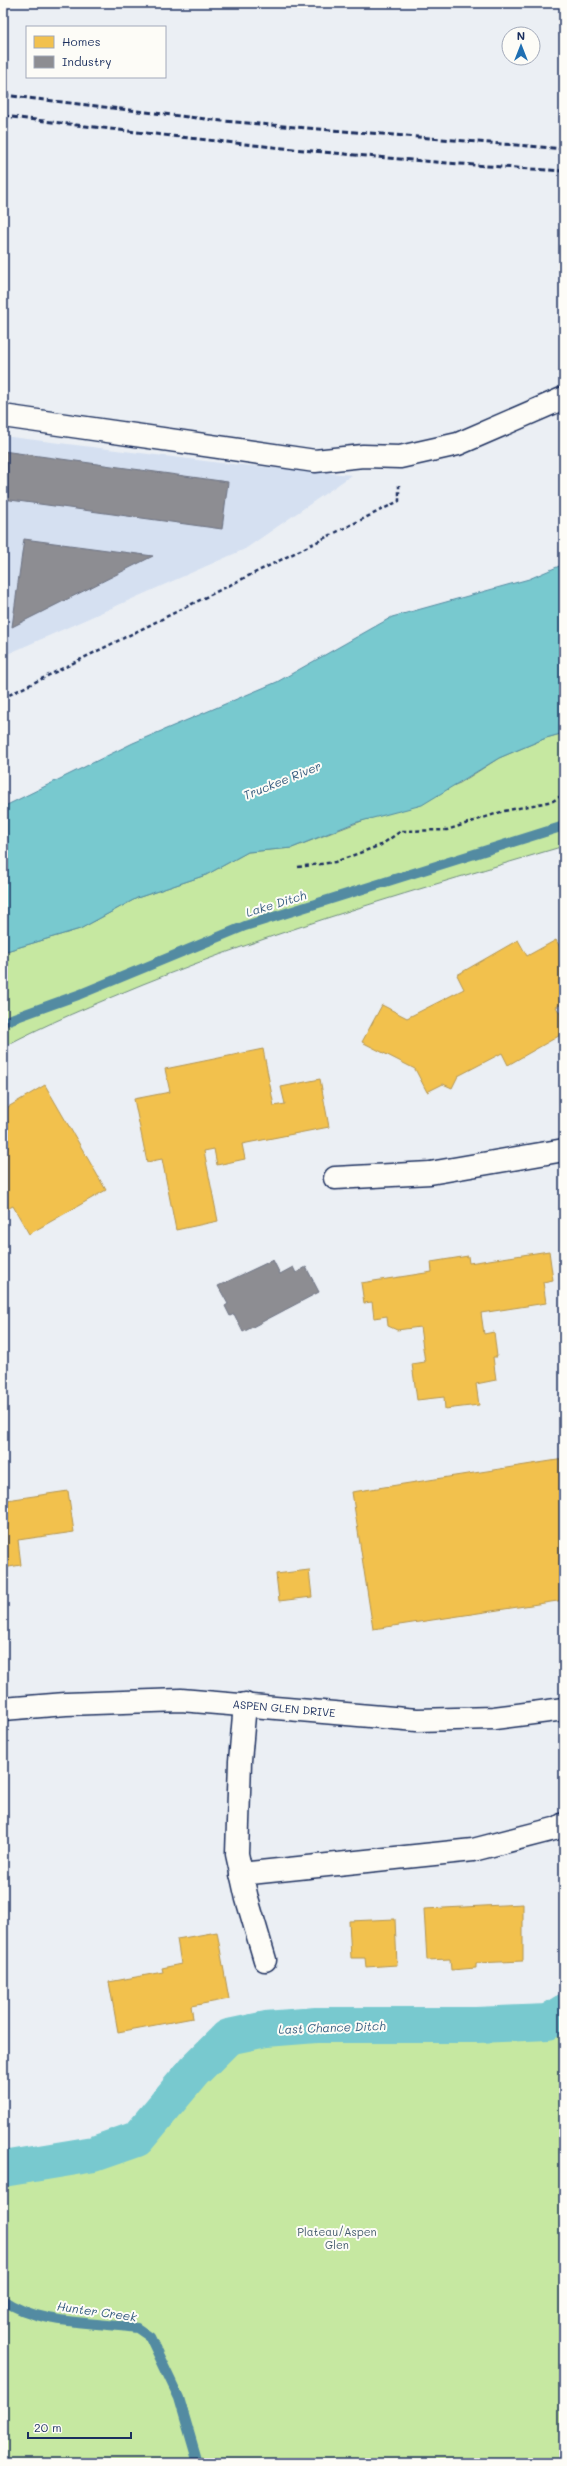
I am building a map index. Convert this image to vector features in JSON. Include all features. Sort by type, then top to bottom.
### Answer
[{"type":"street","points":[[3,416],[315,461],[363,456],[400,457],[458,444],[564,398]]},
{"type":"street","points":[[335,1178],[430,1173],[564,1150]]},
{"type":"street","name":"ASPEN GLEN DRIVE","points":[[3,1709],[127,1701],[182,1700],[246,1704],[417,1720],[494,1718],[564,1709]]},
{"type":"street","points":[[246,1704],[240,1761],[237,1854],[241,1874],[265,1960]]},
{"type":"street","points":[[241,1874],[473,1850],[558,1828],[564,1824]]},
{"type":"path","points":[[3,698],[399,501],[400,457]]},
{"type":"path","points":[[298,867],[335,862],[381,845],[401,831],[447,830],[504,811],[553,800],[564,794]]},
{"type":"shaded area","points":[[3,436],[221,463],[352,475],[245,549],[3,656]]},
{"type":"green space","points":[[564,733],[564,846],[352,910],[247,945],[107,999],[54,1022],[3,1047],[3,952],[80,929],[137,898],[206,875],[248,852],[292,848],[460,783],[499,758],[546,738]]},
{"type":"green space","name":"Plateau/Aspen Glen","points":[[564,1992],[564,2463],[3,2463],[3,2159],[83,2144],[113,2134],[124,2128],[138,2117],[150,2104],[181,2062],[205,2036],[219,2026],[232,2020],[275,2014],[523,2009],[541,2006]]},
{"type":"water","name":"Truckee River","points":[[564,564],[564,733],[546,738],[499,758],[422,805],[354,823],[292,848],[248,852],[206,875],[137,898],[80,929],[3,952],[3,807],[133,743],[277,682],[392,617],[529,579]]},
{"type":"building: Homes","points":[[518,940],[527,956],[556,940],[564,954],[564,1003],[556,1007],[564,1020],[564,1033],[508,1065],[502,1053],[458,1076],[452,1088],[443,1084],[427,1092],[415,1069],[362,1042],[382,1005],[407,1018],[464,989],[457,975]]},
{"type":"building: Homes","points":[[263,1049],[274,1106],[285,1104],[281,1087],[320,1079],[329,1127],[242,1144],[245,1159],[217,1165],[214,1149],[204,1151],[218,1221],[176,1230],[162,1159],[147,1162],[134,1099],[170,1092],[165,1069]]},
{"type":"building: Homes","points":[[45,1085],[106,1190],[29,1234],[13,1206],[3,1211],[3,1110]]},
{"type":"building: Homes","points":[[549,1251],[553,1280],[543,1282],[546,1303],[481,1313],[484,1334],[494,1332],[497,1357],[493,1357],[496,1380],[476,1384],[479,1405],[445,1409],[444,1397],[417,1400],[412,1364],[425,1362],[420,1327],[397,1330],[388,1326],[387,1316],[374,1318],[372,1302],[364,1303],[361,1283],[432,1272],[431,1262],[468,1256],[469,1263]]},
{"type":"building: Homes","points":[[564,1459],[564,1600],[373,1629],[352,1492]]},
{"type":"building: Homes","points":[[68,1491],[74,1532],[18,1540],[21,1565],[3,1568],[3,1495],[6,1494],[7,1500]]},
{"type":"building: Homes","points":[[309,1570],[312,1597],[279,1601],[276,1574]]},
{"type":"building: Homes","points":[[523,1904],[523,1961],[476,1963],[476,1968],[451,1970],[450,1959],[427,1960],[424,1909]]},
{"type":"building: Homes","points":[[395,1919],[397,1965],[366,1967],[365,1958],[351,1958],[349,1921]]},
{"type":"building: Homes","points":[[217,1932],[229,1999],[191,2006],[193,2018],[118,2032],[109,1982],[163,1972],[162,1968],[181,1964],[177,1939]]},
{"type":"building: Industry","points":[[3,451],[228,482],[222,529],[3,499]]},
{"type":"building: Industry","points":[[24,539],[153,556],[12,627]]},
{"type":"building: Industry","points":[[273,1260],[280,1274],[293,1267],[296,1273],[306,1267],[319,1292],[243,1332],[234,1314],[230,1316],[225,1306],[228,1304],[218,1286]]},
{"type":"waterway","name":"Lake Ditch","points":[[3,1022],[78,995],[245,926],[564,826]]},
{"type":"waterway","name":"Last Chance Ditch","points":[[3,2169],[94,2154],[137,2139],[194,2071],[228,2037],[266,2029],[316,2025],[476,2025],[548,2022],[564,2012]]},
{"type":"waterway","name":"Hunter Creek","points":[[3,2300],[17,2308],[33,2314],[67,2321],[137,2328],[150,2337],[179,2398],[198,2463]]},
{"type":"railway","points":[[3,95],[222,121],[564,149]]},
{"type":"railway","points":[[3,116],[143,133],[353,155],[564,171]]}]
